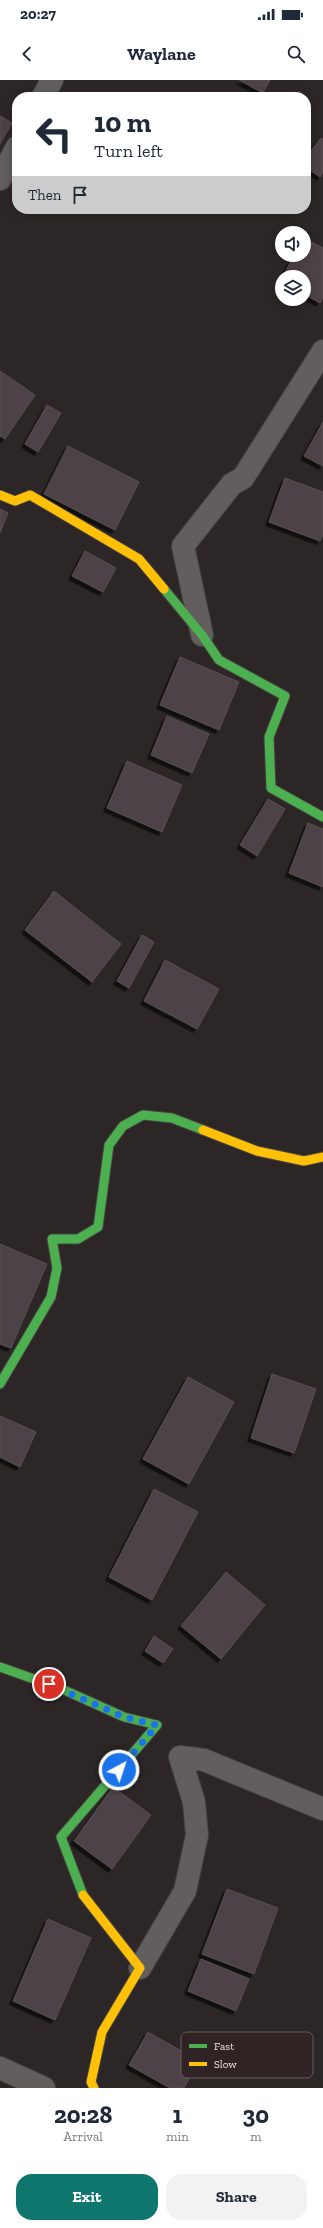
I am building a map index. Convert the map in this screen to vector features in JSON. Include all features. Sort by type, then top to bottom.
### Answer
[{"type":"street","points":[[46,92],[52,80]]},
{"type":"street","points":[[0,179],[12,156]]},
{"type":"street","points":[[202,635],[183,546],[232,484],[243,478],[323,351]]},
{"type":"street","points":[[0,495],[15,501],[30,495],[139,559],[202,635],[219,660],[285,696],[269,737],[272,788],[323,817]]},
{"type":"street","points":[[0,1384],[51,1297],[57,1268],[52,1239],[78,1239],[98,1227],[109,1145],[123,1126],[143,1115],[172,1118],[257,1151],[304,1161],[323,1158]]},
{"type":"street","points":[[0,1666],[62,1689],[124,1717],[157,1725],[61,1837],[86,1899],[140,1968]]},
{"type":"street","points":[[94,2088],[91,2082],[102,2032],[186,1891],[196,1835],[194,1802],[180,1756],[204,1760],[323,1809]]},
{"type":"street","points":[[0,2068],[44,2088]]},
{"type":"building","points":[[239,80],[270,80],[264,92]]},
{"type":"building","points":[[0,116],[12,123],[0,144]]},
{"type":"building","points":[[321,138],[323,139],[323,172],[320,177],[311,171],[311,151]]},
{"type":"building","points":[[311,242],[323,248],[323,297],[320,303],[311,298],[311,270],[286,270],[290,262],[311,262]]},
{"type":"building","points":[[0,371],[35,395],[5,439],[0,436]]},
{"type":"building","points":[[47,405],[61,413],[38,452],[25,444]]},
{"type":"building","points":[[323,422],[323,466],[304,456]]},
{"type":"building","points":[[68,446],[139,482],[115,530],[44,494]]},
{"type":"building","points":[[285,478],[323,492],[323,534],[320,541],[269,522]]},
{"type":"building","points":[[0,509],[8,513],[0,533]]},
{"type":"building","points":[[85,551],[116,568],[103,592],[72,576]]},
{"type":"building","points":[[180,657],[239,682],[219,730],[160,705]]},
{"type":"building","points":[[167,716],[209,734],[192,773],[151,755]]},
{"type":"building","points":[[127,761],[182,785],[162,832],[107,808]]},
{"type":"building","points":[[268,799],[285,809],[257,856],[240,845]]},
{"type":"building","points":[[308,823],[323,829],[323,887],[289,873]]},
{"type":"building","points":[[54,891],[121,944],[92,982],[25,930]]},
{"type":"building","points":[[142,935],[154,942],[129,988],[117,981]]},
{"type":"building","points":[[165,960],[219,989],[197,1029],[144,1001]]},
{"type":"building","points":[[0,1244],[47,1264],[11,1348],[0,1344]]},
{"type":"building","points":[[272,1374],[316,1389],[294,1453],[251,1438]]},
{"type":"building","points":[[188,1377],[234,1402],[189,1484],[143,1459]]},
{"type":"building","points":[[0,1416],[36,1432],[20,1467],[0,1457]]},
{"type":"building","points":[[154,1489],[198,1512],[152,1600],[109,1577]]},
{"type":"building","points":[[226,1572],[265,1605],[221,1659],[181,1626]]},
{"type":"building","points":[[154,1636],[173,1649],[163,1663],[145,1651]]},
{"type":"building","points":[[113,1787],[151,1815],[112,1869],[74,1841]]},
{"type":"building","points":[[227,1889],[278,1908],[254,1974],[202,1954]]},
{"type":"building","points":[[48,1919],[91,1938],[55,2020],[13,2001]]},
{"type":"building","points":[[201,1959],[249,1979],[236,2011],[188,1991]]},
{"type":"building","points":[[148,2032],[181,2051],[181,2078],[190,2078],[184,2088],[170,2088],[129,2065]]},
{"type":"traffic: fast","points":[[164,589],[202,635],[219,660],[285,696],[269,737],[271,788],[323,817]]},
{"type":"traffic: fast","points":[[0,1384],[51,1297],[57,1268],[52,1239],[78,1239],[98,1227],[109,1145],[123,1126],[143,1115],[172,1118],[203,1130]]},
{"type":"traffic: fast","points":[[0,1667],[62,1689],[124,1717],[157,1725],[61,1837],[83,1895]]},
{"type":"traffic: slow","points":[[0,495],[15,501],[30,495],[139,559],[164,589]]},
{"type":"traffic: slow","points":[[203,1130],[257,1151],[304,1161],[323,1157]]},
{"type":"traffic: slow","points":[[83,1895],[140,1968],[102,2032],[91,2082],[94,2088]]},
{"type":"route","points":[[49,1684],[124,1717],[157,1725],[119,1770]]}]
